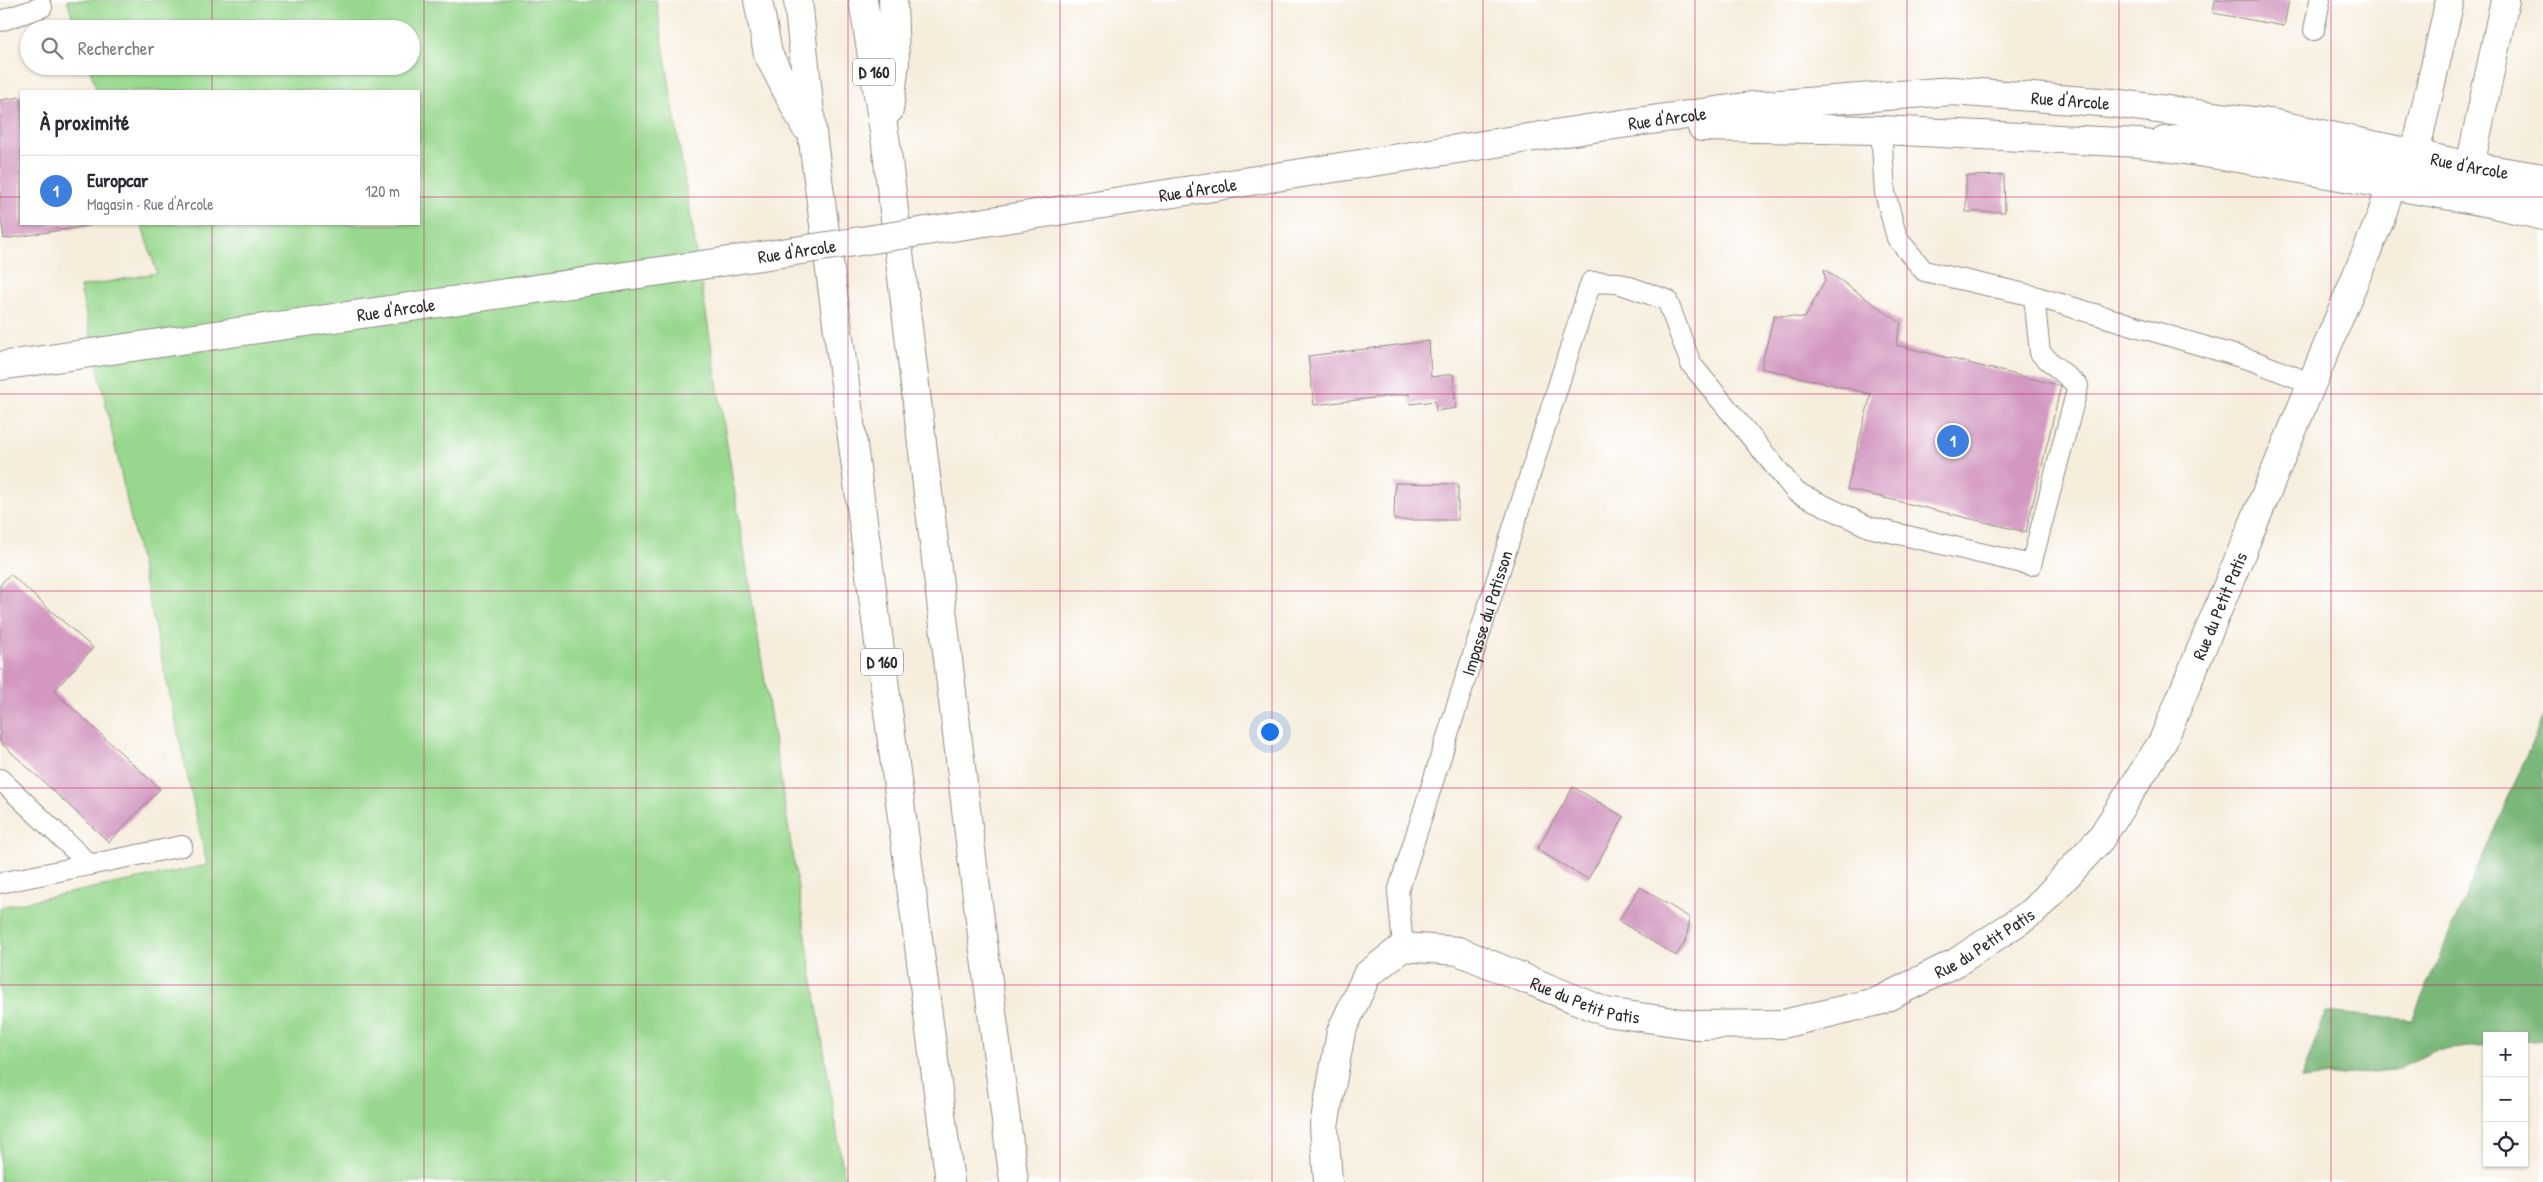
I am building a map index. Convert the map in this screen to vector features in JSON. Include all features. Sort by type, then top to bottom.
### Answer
[{"type":"main road","points":[[758,0],[768,54],[813,141]]},
{"type":"main road","name":"D 160","points":[[798,0],[813,141],[950,1182]]},
{"type":"main road","name":"D 160","points":[[863,0],[886,144],[970,842],[1014,1182]]},
{"type":"main road","name":"D 160","points":[[886,144],[895,62],[893,0]]},
{"type":"main road","name":"Rue du Petit Patis","points":[[1403,946],[1458,951],[1606,1012],[1694,1026],[1783,1024],[1879,1002],[1957,962],[2034,911],[2101,838],[2163,740],[2310,383],[2401,169],[2450,0]]},
{"type":"main road","points":[[2470,166],[2505,0]]},
{"type":"main road","name":"Rue d'Arcole","points":[[0,366],[1005,219],[1594,128],[1752,106],[1952,91],[2112,103],[2275,124],[2490,203],[2543,216]]},
{"type":"main road","name":"Rue d'Arcole","points":[[1594,128],[1881,130],[2139,143],[2250,160],[2401,169],[2470,166],[2543,178]]},
{"type":"main road","points":[[2401,169],[2512,193],[2543,192]]},
{"type":"main road","points":[[1328,1182],[1324,1126],[1341,1032],[1367,975],[1403,946]]},
{"type":"lane","points":[[2314,30],[2320,0]]},
{"type":"lane","points":[[0,21],[42,7]]},
{"type":"lane","points":[[1881,130],[1886,193],[1897,238],[1924,271],[2034,296],[2254,361],[2310,383]]},
{"type":"lane","name":"Impasse du Patisson","points":[[1403,946],[1398,892],[1591,282],[1618,283],[1667,300],[1691,364],[1796,492],[1869,527],[2031,565],[2078,386],[2040,353],[2034,296]]},
{"type":"lane","points":[[0,779],[90,864]]},
{"type":"lane","points":[[0,883],[182,846]]},
{"type":"green space","points":[[67,0],[656,0],[845,1182],[0,1182],[0,907],[207,865],[80,287],[157,273],[141,225],[420,225],[420,90],[97,90],[92,75],[420,75],[420,20],[73,20]]},
{"type":"green space","points":[[2543,717],[2543,1039],[2528,1041],[2528,1032],[2483,1032],[2483,1045],[2435,1051],[2393,1070],[2301,1079],[2325,1012],[2412,1020]]},
{"type":"building","points":[[2215,0],[2289,0],[2284,26],[2213,13]]},
{"type":"building","points":[[20,97],[20,225],[93,225],[4,239],[0,212],[0,100]]},
{"type":"building","points":[[2004,175],[2005,212],[1966,212],[1966,176]]},
{"type":"building","points":[[1824,269],[1901,323],[1896,345],[2061,386],[2026,532],[1847,489],[1871,394],[1761,368],[1774,315],[1805,318],[1825,280]]},
{"type":"building","points":[[1429,341],[1431,377],[1453,374],[1456,408],[1436,411],[1435,401],[1410,404],[1409,394],[1314,405],[1308,356]]},
{"type":"building","points":[[1395,483],[1458,484],[1458,520],[1394,520]]},
{"type":"building","points":[[10,574],[93,648],[54,691],[160,789],[109,842],[0,742],[0,585]]},
{"type":"building","points":[[1573,787],[1624,817],[1588,879],[1537,850]]},
{"type":"building","points":[[1640,887],[1690,918],[1686,940],[1676,956],[1619,921]]},
{"type":"place","name":"Europcar","points":[[1953,441]]}]
